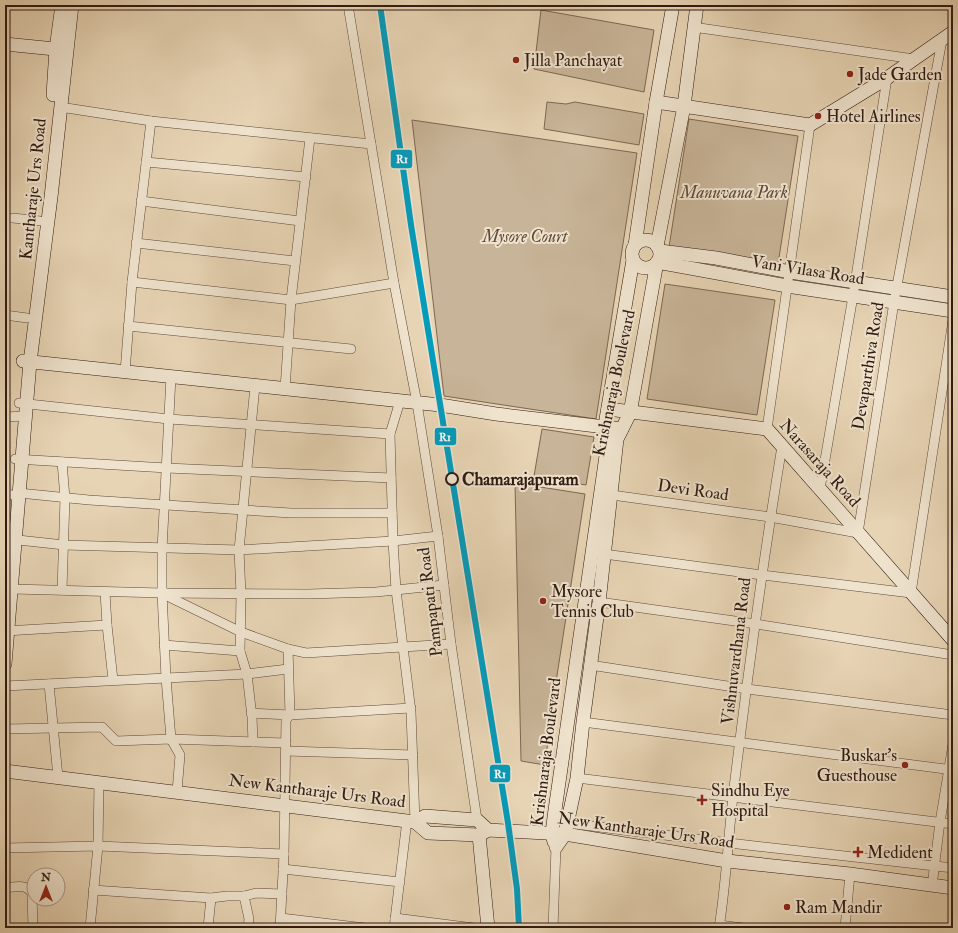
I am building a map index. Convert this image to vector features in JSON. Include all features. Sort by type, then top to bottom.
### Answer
[{"type":"main road","name":"Kantharaje Urs Road","points":[[5,664],[12,539],[12,494],[18,459],[19,411],[51,197],[60,107],[62,5]]},
{"type":"main road","name":"Kantharaje Urs Road","points":[[26,362],[27,318],[40,221],[53,102],[72,5]]},
{"type":"main road","points":[[635,245],[639,242],[648,240],[652,241],[658,253],[654,266],[644,268],[640,266],[633,260],[632,252],[635,245],[656,102],[673,5]]},
{"type":"main road","name":"Krishnaraja Boulevard","points":[[556,848],[577,778],[612,495],[617,439],[630,412],[684,106],[697,5]]},
{"type":"main road","points":[[656,102],[810,125],[887,78],[953,32]]},
{"type":"main road","points":[[5,44],[62,50]]},
{"type":"main road","name":"Vani Vilasa Road","points":[[658,253],[787,286],[897,289],[953,297]]},
{"type":"main road","name":"Vani Vilasa Road","points":[[658,253],[716,258],[790,272],[854,289],[894,302],[953,311]]},
{"type":"main road","name":"Krishnaraja Boulevard","points":[[562,830],[555,809],[609,436],[606,419],[633,260]]},
{"type":"main road","points":[[26,362],[440,405],[496,414],[622,429]]},
{"type":"main road","name":"Narasaraja Road","points":[[608,409],[767,429],[953,640]]},
{"type":"main road","name":"Kantharaje Urs Road","points":[[8,589],[6,564],[12,539]]},
{"type":"main road","name":"New Kantharaje Urs Road","points":[[5,771],[411,821],[428,832],[484,833],[562,830],[728,861],[850,874],[953,888]]},
{"type":"main road","name":"New Kantharaje Urs Road","points":[[411,821],[425,816],[477,820]]},
{"type":"main road","points":[[477,820],[484,833],[488,928]]},
{"type":"street","name":"Pampapati Road","points":[[348,5],[394,283],[417,403],[438,536],[451,644],[477,820]]},
{"type":"street","points":[[694,27],[914,59]]},
{"type":"street","name":"Devaparthiva Road","points":[[858,533],[894,302],[942,40]]},
{"type":"street","points":[[820,489],[854,289],[887,78]]},
{"type":"street","points":[[60,107],[151,120],[371,144]]},
{"type":"street","points":[[125,372],[136,243],[151,120]]},
{"type":"street","points":[[767,429],[810,125]]},
{"type":"street","points":[[285,389],[290,300],[310,138]]},
{"type":"street","points":[[146,162],[306,177]]},
{"type":"street","points":[[142,201],[300,221]]},
{"type":"street","points":[[13,218],[40,221]]},
{"type":"street","points":[[136,243],[295,261]]},
{"type":"street","points":[[132,282],[290,300],[394,283]]},
{"type":"street","points":[[5,315],[27,318]]},
{"type":"street","points":[[604,554],[911,593],[953,320]]},
{"type":"street","points":[[128,326],[351,349]]},
{"type":"street","points":[[171,378],[162,549],[162,593],[166,678],[171,739],[180,755],[177,792]]},
{"type":"street","points":[[253,742],[247,674],[240,651],[241,594],[239,550],[255,386]]},
{"type":"street","points":[[394,928],[400,882],[411,821],[413,755],[410,708],[396,590],[393,541],[390,434],[400,401]]},
{"type":"street","points":[[19,411],[251,424],[390,434]]},
{"type":"street","name":"Vishnuvardhana Road","points":[[719,927],[728,861],[733,797],[762,575],[782,446]]},
{"type":"street","points":[[18,459],[167,468],[392,478]]},
{"type":"street","points":[[62,462],[65,498],[62,590]]},
{"type":"street","points":[[12,494],[291,513],[392,513]]},
{"type":"street","name":"Devi Road","points":[[612,495],[770,517],[858,533]]},
{"type":"street","points":[[12,539],[64,545],[239,550],[393,541],[438,536]]},
{"type":"street","points":[[8,589],[241,594],[368,593],[444,585]]},
{"type":"street","points":[[105,592],[113,680]]},
{"type":"street","points":[[162,593],[241,632],[288,649],[306,653],[451,644]]},
{"type":"street","points":[[599,602],[953,654]]},
{"type":"street","points":[[6,631],[107,625]]},
{"type":"street","points":[[164,645],[240,651]]},
{"type":"street","points":[[280,928],[284,854],[286,720],[290,715],[288,649]]},
{"type":"street","points":[[590,665],[748,689],[953,715]]},
{"type":"street","points":[[5,686],[247,674],[288,669]]},
{"type":"street","points":[[49,684],[58,777]]},
{"type":"street","points":[[251,713],[290,715],[410,708]]},
{"type":"street","points":[[583,722],[951,769]]},
{"type":"street","points":[[5,729],[102,727],[116,742],[171,739],[253,742],[286,747],[413,755]]},
{"type":"street","points":[[932,886],[940,822],[951,769],[953,744]]},
{"type":"street","points":[[577,778],[953,824]]},
{"type":"street","points":[[90,928],[98,846],[99,782]]},
{"type":"street","points":[[562,830],[729,843],[953,868]]},
{"type":"street","points":[[5,848],[98,846],[284,854]]},
{"type":"street","points":[[553,928],[556,848]]},
{"type":"street","points":[[283,869],[400,882]]},
{"type":"street","points":[[845,928],[850,874]]},
{"type":"street","points":[[5,888],[22,885],[29,889],[32,893],[33,928]]},
{"type":"street","points":[[93,890],[211,898],[244,896],[256,893],[282,894]]},
{"type":"street","points":[[244,896],[249,919],[248,928]]},
{"type":"street","points":[[208,928],[211,898]]},
{"type":"street","points":[[281,918],[365,928]]},
{"type":"street","points":[[395,918],[474,928]]},
{"type":"street","points":[[719,927],[743,928]]},
{"type":"green space","points":[[541,10],[654,30],[644,92],[534,69]]},
{"type":"green space","points":[[547,102],[566,104],[575,102],[644,114],[639,145],[544,129]]},
{"type":"green space","name":"Manuvana Park","points":[[689,119],[798,136],[778,264],[669,247]]},
{"type":"green space","name":"Mysore Court","points":[[412,120],[637,153],[596,419],[444,396]]},
{"type":"green space","points":[[665,284],[775,300],[757,415],[647,399]]},
{"type":"green space","points":[[542,429],[594,437],[586,485],[534,476]]},
{"type":"green space","name":"Mysore Tennis Club","points":[[515,483],[585,494],[552,708],[545,765],[521,761]]},
{"type":"transit line","name":"R1","points":[[380,5],[411,225],[508,823],[517,889],[519,928]]},
{"type":"place","name":"Jilla Panchayat","points":[[516,60]]},
{"type":"place","name":"Jade Garden","points":[[850,74]]},
{"type":"place","name":"Hotel Airlines","points":[[818,116]]},
{"type":"place","name":"Chamarajapuram","points":[[452,479]]},
{"type":"place","name":"Mysore Tennis Club","points":[[543,601]]},
{"type":"place","name":"Buskar's Guesthouse","points":[[905,765]]},
{"type":"place","name":"Sindhu Eye Hospital","points":[[702,800]]},
{"type":"place","name":"Medident","points":[[858,852]]},
{"type":"place","name":"Ram Mandir","points":[[787,907]]}]
